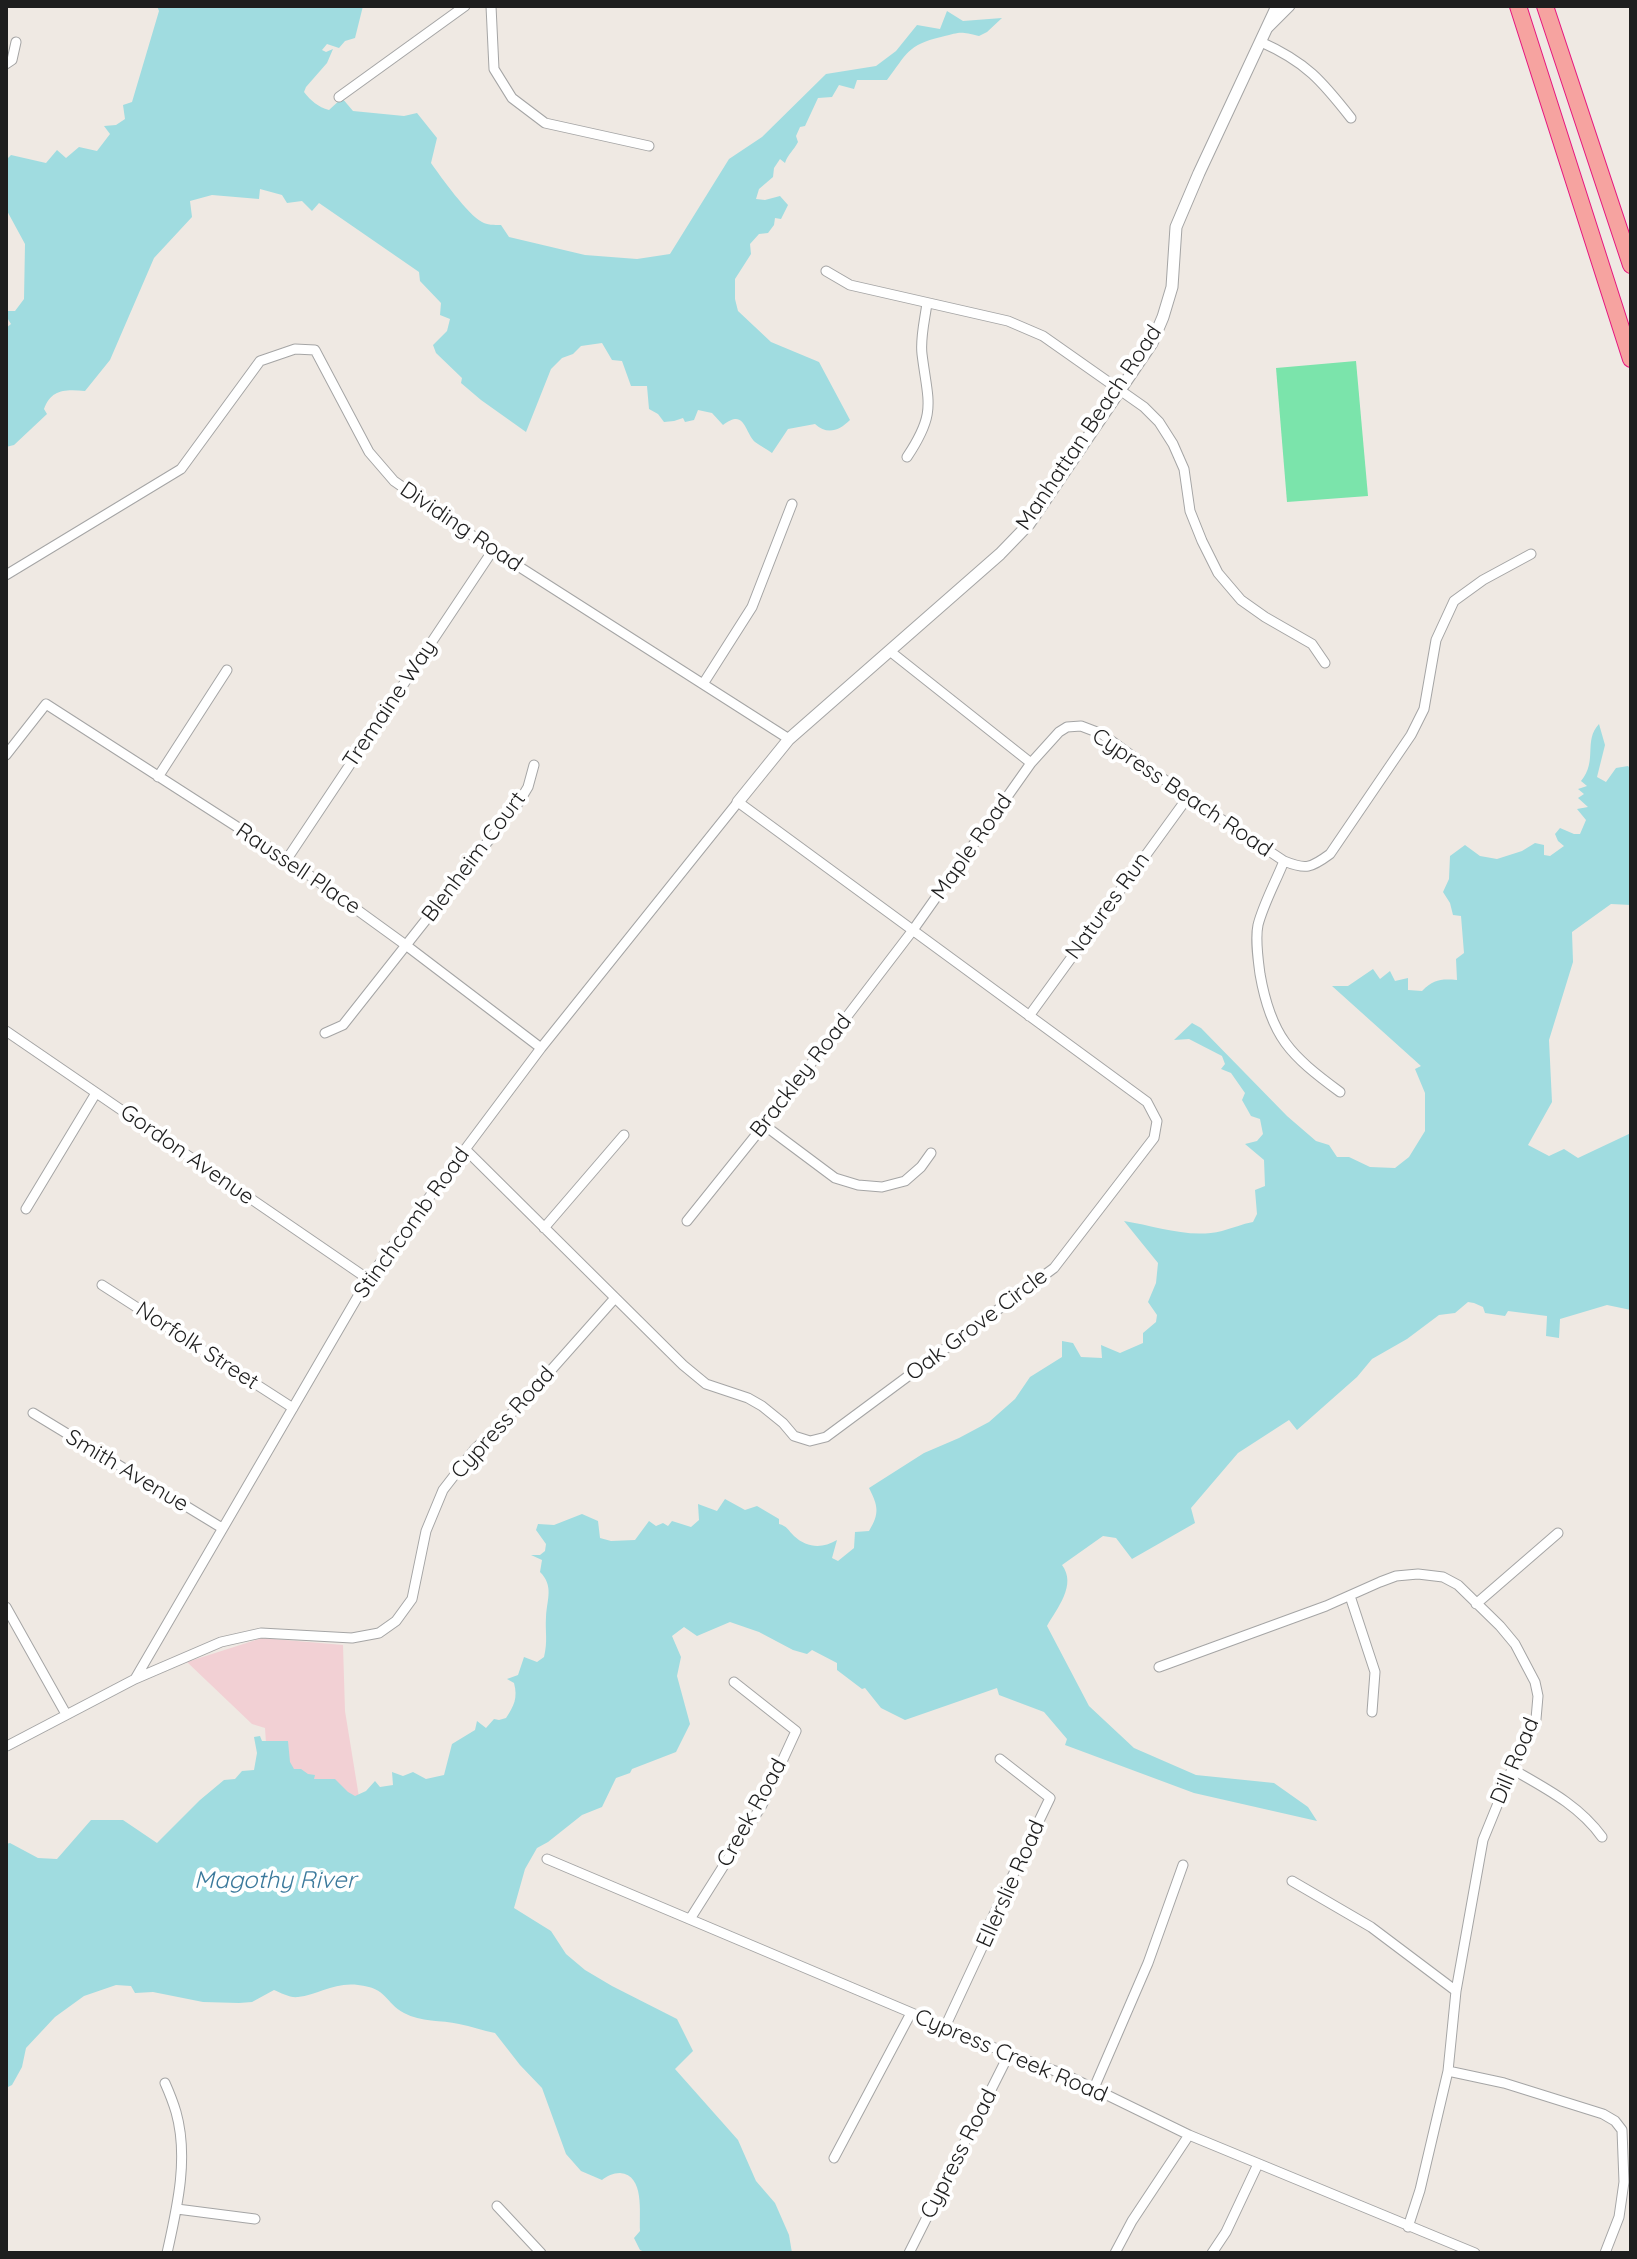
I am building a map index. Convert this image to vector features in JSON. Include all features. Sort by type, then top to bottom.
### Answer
[{"type":"highway","points":[[1518,6],[1631,359]]},
{"type":"highway","points":[[1545,6],[1631,265]]},
{"type":"highway","points":[[1572,175],[1598,167]]},
{"type":"street","points":[[339,97],[465,6]]},
{"type":"street","points":[[491,6],[494,69],[512,98],[545,123],[649,146]]},
{"type":"street","name":"Manhattan Beach Road","points":[[738,802],[789,739],[891,652],[1029,524],[1152,343],[1173,281],[1176,227],[1277,6]]},
{"type":"street","points":[[1267,29],[1290,6]]},
{"type":"street","points":[[6,64],[12,60],[16,42]]},
{"type":"street","points":[[1261,42],[1307,67],[1351,118]]},
{"type":"street","points":[[826,271],[850,285],[1008,321],[1043,336],[1144,407],[1159,422],[1173,444],[1184,469],[1190,511],[1218,573],[1241,600],[1312,644],[1325,663]]},
{"type":"street","points":[[907,457],[920,436],[929,408],[921,351],[927,303]]},
{"type":"street","name":"Dividing Road","points":[[6,575],[181,469],[260,361],[295,349],[315,350],[369,452],[394,481],[493,550],[789,739]]},
{"type":"street","points":[[703,684],[752,607],[792,504]]},
{"type":"street","name":"Tremaine Way","points":[[287,859],[493,550]]},
{"type":"street","name":"Cypress Beach Road","points":[[1031,763],[1059,732],[1067,727],[1081,726],[1102,734],[1188,797],[1284,861],[1302,868],[1317,864],[1330,854],[1411,735],[1424,709],[1436,640],[1454,601],[1483,580],[1531,554]]},
{"type":"street","points":[[891,652],[1031,763]]},
{"type":"street","points":[[158,777],[227,670]]},
{"type":"street","name":"Raussell Place","points":[[6,755],[46,704],[287,859],[541,1048]]},
{"type":"street","name":"Maple Road","points":[[913,930],[1031,763]]},
{"type":"street","name":"Blenheim Court","points":[[325,1033],[343,1025],[407,946],[519,802],[528,787],[534,765]]},
{"type":"street","name":"Natures Run","points":[[1029,1016],[1188,797]]},
{"type":"street","name":"Oak Grove Circle","points":[[465,1149],[683,1365],[706,1384],[762,1406],[794,1436],[810,1441],[826,1437],[1054,1268],[1154,1138],[1157,1121],[1147,1102],[738,802]]},
{"type":"street","name":"Stinchcomb Road","points":[[135,1679],[368,1279],[541,1048],[738,802]]},
{"type":"street","points":[[1284,861],[1258,925],[1259,963],[1265,1000],[1278,1033],[1301,1063],[1340,1092]]},
{"type":"street","name":"Brackley Road","points":[[687,1221],[913,930]]},
{"type":"street","name":"Gordon Avenue","points":[[6,1031],[368,1279]]},
{"type":"street","points":[[26,1209],[96,1093]]},
{"type":"street","points":[[764,1125],[835,1178],[858,1185],[882,1187],[905,1181],[931,1153]]},
{"type":"street","points":[[544,1228],[624,1135]]},
{"type":"street","name":"Norfolk Street","points":[[102,1285],[293,1408]]},
{"type":"street","name":"Cypress Road","points":[[7,1746],[135,1679],[221,1642],[261,1633],[352,1638],[379,1633],[396,1621],[412,1599],[426,1531],[443,1490],[474,1450],[521,1404],[615,1298]]},
{"type":"street","name":"Smith Avenue","points":[[33,1413],[222,1528]]},
{"type":"street","points":[[1476,1604],[1558,1533]]},
{"type":"street","name":"Dill Road","points":[[1159,1667],[1396,1576],[1431,1574],[1458,1585],[1500,1626],[1515,1644],[1537,1688],[1536,1719],[1483,1840],[1456,1991],[1448,2071],[1420,2190],[1408,2227]]},
{"type":"street","points":[[1350,1596],[1375,1672],[1372,1712]]},
{"type":"street","points":[[6,1607],[66,1714]]},
{"type":"street","name":"Creek Road","points":[[690,1919],[762,1805],[796,1731],[734,1682]]},
{"type":"street","name":"Ellerslie Road","points":[[945,2027],[984,1945],[989,1925],[1050,1798],[1000,1759]]},
{"type":"street","points":[[1512,1769],[1581,1812],[1602,1837]]},
{"type":"street","name":"Cypress Creek Road","points":[[547,1859],[1009,2054],[1045,2066],[1189,2135],[1475,2253]]},
{"type":"street","points":[[1094,2088],[1148,1963],[1183,1865]]},
{"type":"street","points":[[1292,1881],[1371,1927],[1456,1991]]},
{"type":"street","points":[[834,2158],[911,2013]]},
{"type":"street","name":"Cypress Road","points":[[909,2253],[1009,2054]]},
{"type":"street","points":[[1448,2071],[1504,2083],[1603,2114],[1615,2121],[1622,2130],[1624,2182],[1619,2217],[1605,2253]]},
{"type":"street","points":[[165,2083],[180,2128],[181,2176],[167,2253]]},
{"type":"street","points":[[1115,2253],[1132,2221],[1189,2135]]},
{"type":"street","points":[[1212,2253],[1226,2232],[1258,2164]]},
{"type":"street","points":[[497,2206],[541,2253]]},
{"type":"street","points":[[177,2209],[255,2219]]},
{"type":"shaded area","points":[[262,1638],[343,1645],[345,1711],[364,1828],[275,1877],[265,1728],[252,1724],[187,1662]]},
{"type":"green space","points":[[1356,361],[1368,496],[1287,502],[1276,368]]},
{"type":"water","points":[[157,6],[363,6],[355,38],[345,41],[339,48],[327,44],[322,50],[333,49],[327,63],[306,87],[304,92],[312,101],[329,110],[342,98],[353,111],[404,116],[417,113],[437,138],[431,163],[441,177],[476,218],[486,224],[501,225],[509,237],[585,255],[637,259],[670,254],[729,159],[762,137],[826,74],[876,66],[896,51],[917,25],[940,29],[947,11],[963,21],[1002,18],[979,36],[957,33],[921,43],[909,52],[887,80],[857,80],[854,89],[839,85],[832,97],[818,98],[805,126],[800,127],[796,136],[798,142],[785,163],[780,159],[773,177],[759,189],[756,199],[780,196],[788,205],[781,219],[775,218],[768,233],[759,234],[750,244],[751,254],[735,279],[738,311],[771,342],[819,362],[850,420],[842,427],[824,430],[815,424],[788,429],[772,453],[755,442],[740,420],[730,420],[723,425],[712,413],[698,410],[694,420],[685,422],[683,418],[664,422],[649,409],[647,386],[631,386],[622,361],[612,360],[602,343],[581,346],[551,369],[526,432],[461,383],[462,378],[436,353],[433,345],[447,331],[450,319],[440,315],[441,303],[420,281],[419,272],[319,203],[312,211],[302,201],[287,203],[282,195],[260,189],[259,199],[212,195],[190,201],[192,217],[154,258],[110,360],[85,391],[66,391],[51,397],[44,409],[47,414],[14,445],[6,447],[6,328],[11,324],[6,311],[15,311],[24,299],[25,244],[6,209],[6,160],[11,155],[46,163],[57,150],[66,158],[79,147],[97,151],[110,134],[104,126],[116,125],[125,119],[123,105],[132,102],[159,11]]},
{"type":"water","name":"Magothy River","points":[[1599,724],[1605,745],[1597,777],[1606,782],[1616,768],[1628,766],[1631,770],[1631,905],[1611,904],[1572,932],[1573,962],[1549,1040],[1552,1102],[1528,1145],[1549,1156],[1564,1149],[1578,1158],[1631,1133],[1631,1310],[1607,1305],[1560,1319],[1559,1338],[1546,1336],[1547,1316],[1508,1311],[1505,1316],[1485,1313],[1483,1307],[1468,1302],[1455,1313],[1439,1315],[1407,1339],[1372,1359],[1357,1377],[1297,1430],[1289,1420],[1238,1453],[1191,1508],[1195,1523],[1132,1559],[1116,1538],[1103,1536],[1062,1565],[1066,1573],[1066,1588],[1047,1626],[1089,1706],[1134,1748],[1196,1775],[1274,1783],[1308,1807],[1317,1821],[1194,1793],[1065,1745],[1067,1739],[1044,1712],[999,1695],[997,1688],[905,1720],[881,1708],[865,1688],[862,1689],[837,1670],[837,1663],[812,1650],[807,1654],[793,1650],[759,1632],[730,1622],[697,1636],[684,1627],[672,1636],[681,1657],[677,1676],[690,1724],[676,1752],[616,1778],[602,1807],[582,1815],[537,1848],[525,1869],[514,1908],[551,1931],[566,1954],[585,1970],[677,2019],[693,2051],[675,2069],[738,2140],[756,2181],[775,2203],[789,2235],[792,2253],[647,2253],[640,2250],[634,2238],[640,2231],[640,2215],[634,2180],[620,2173],[602,2180],[581,2171],[566,2154],[542,2088],[495,2033],[411,2016],[375,1989],[358,1985],[341,1985],[298,1997],[274,1990],[252,2002],[239,2003],[203,2002],[153,1992],[135,1993],[131,1986],[116,1985],[84,1996],[55,2017],[26,2048],[22,2067],[8,2087],[6,2121],[6,1844],[10,1843],[38,1858],[57,1859],[91,1820],[123,1820],[157,1843],[224,1780],[235,1779],[242,1771],[254,1770],[257,1753],[254,1737],[260,1736],[262,1741],[288,1741],[290,1762],[294,1769],[315,1775],[314,1779],[335,1779],[355,1796],[366,1791],[375,1781],[380,1787],[393,1785],[392,1772],[403,1776],[413,1772],[426,1779],[444,1775],[452,1744],[475,1730],[477,1721],[486,1728],[494,1719],[506,1718],[516,1693],[514,1683],[507,1679],[518,1675],[524,1657],[537,1662],[544,1657],[548,1588],[540,1572],[542,1560],[531,1555],[540,1555],[545,1551],[546,1544],[536,1530],[538,1524],[554,1525],[582,1514],[598,1521],[600,1538],[635,1540],[649,1521],[656,1526],[663,1523],[668,1526],[672,1521],[691,1527],[699,1520],[698,1504],[717,1511],[725,1499],[745,1510],[757,1506],[779,1519],[779,1524],[809,1545],[826,1545],[837,1540],[832,1558],[838,1561],[854,1548],[855,1532],[869,1531],[875,1519],[876,1505],[869,1488],[924,1453],[989,1422],[1015,1399],[1030,1377],[1062,1357],[1062,1341],[1073,1343],[1081,1357],[1102,1358],[1101,1345],[1120,1353],[1143,1343],[1143,1333],[1156,1322],[1157,1315],[1148,1302],[1156,1283],[1158,1263],[1124,1221],[1197,1234],[1253,1222],[1257,1214],[1255,1190],[1265,1186],[1264,1160],[1245,1144],[1257,1141],[1263,1134],[1260,1119],[1251,1116],[1242,1100],[1245,1093],[1231,1073],[1221,1069],[1225,1064],[1222,1056],[1189,1039],[1174,1040],[1192,1023],[1201,1028],[1287,1116],[1316,1141],[1329,1145],[1337,1157],[1349,1157],[1370,1167],[1395,1168],[1409,1157],[1425,1131],[1425,1093],[1415,1069],[1421,1066],[1332,986],[1348,986],[1373,969],[1380,979],[1390,971],[1395,981],[1408,978],[1408,990],[1422,991],[1438,981],[1457,980],[1456,959],[1464,953],[1461,916],[1453,915],[1443,892],[1449,879],[1450,856],[1465,845],[1480,856],[1497,859],[1535,843],[1544,845],[1544,855],[1550,856],[1564,846],[1555,834],[1560,828],[1580,834],[1586,820],[1577,809],[1588,807],[1578,798],[1584,794],[1578,789],[1587,786],[1581,781],[1589,766],[1592,737]]}]
